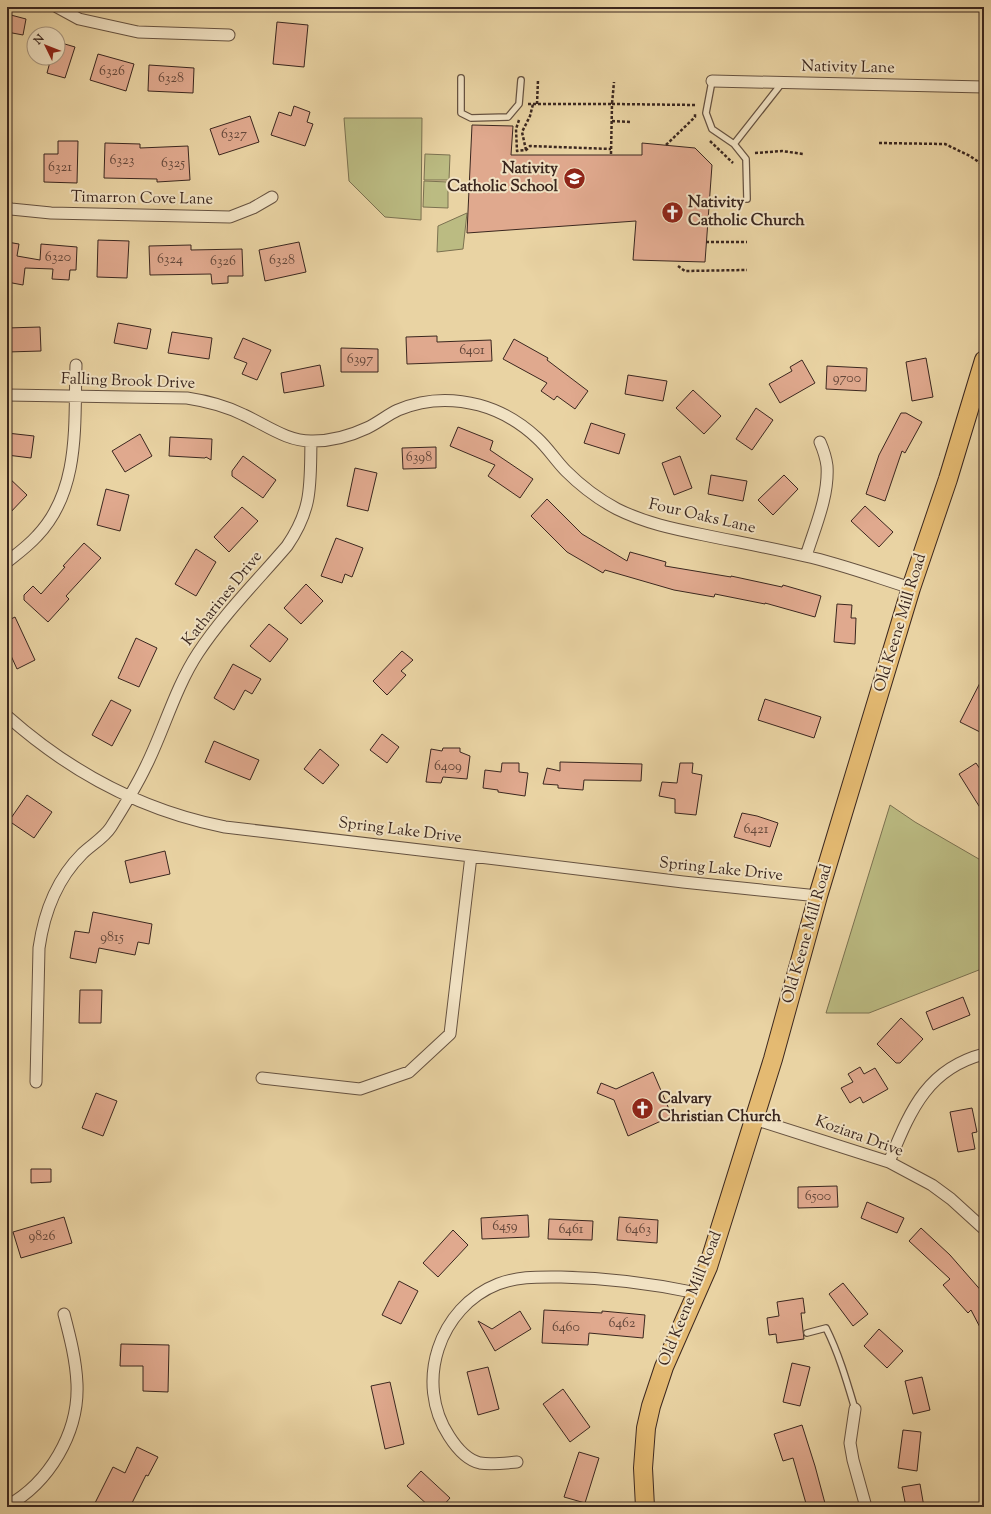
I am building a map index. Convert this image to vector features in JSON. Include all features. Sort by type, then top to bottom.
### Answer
[{"type":"main road","name":"Old Keene Mill Road","points":[[645,1507],[643,1468],[646,1428],[650,1406],[664,1367],[708,1267],[773,1059],[818,896],[911,588],[948,479],[984,360]]},
{"type":"street","points":[[58,7],[79,18],[138,32],[229,35]]},
{"type":"street","name":"Nativity Lane","points":[[712,81],[984,87]]},
{"type":"street","name":"Timarron Cove Lane","points":[[7,207],[11,209],[51,213],[230,217],[253,208],[272,197]]},
{"type":"street","points":[[7,562],[34,539],[49,522],[68,484],[74,445],[76,365]]},
{"type":"street","name":"Falling Brook Drive","points":[[7,395],[187,398],[201,400],[226,407],[279,433],[293,438],[311,441]]},
{"type":"street","name":"Four Oaks Lane","points":[[311,441],[328,440],[346,436],[367,428],[398,410],[416,404],[443,400],[470,403],[496,411],[522,426],[538,439],[580,484],[601,500],[630,515],[666,527],[806,556],[911,588]]},
{"type":"street","name":"Katharines Drive","points":[[36,1082],[39,948],[41,931],[46,912],[55,891],[68,870],[82,853],[110,829],[146,767],[183,680],[197,654],[216,628],[287,546],[295,534],[307,505],[310,487],[311,441]]},
{"type":"street","points":[[806,556],[825,493],[827,481],[827,464],[820,442]]},
{"type":"street","name":"Spring Lake Drive","points":[[7,716],[57,756],[102,784],[171,814],[198,822],[225,827],[683,882],[818,896]]},
{"type":"street","points":[[262,1078],[360,1089],[409,1072],[450,1034],[471,856]]},
{"type":"street","points":[[889,1162],[905,1124],[915,1105],[931,1084],[953,1067],[964,1061],[984,1054]]},
{"type":"street","name":"Koziara Drive","points":[[754,1119],[889,1162],[932,1185],[970,1215],[984,1229]]},
{"type":"street","points":[[517,1462],[498,1464],[481,1463],[472,1460],[454,1443],[444,1429],[438,1413],[433,1390],[433,1368],[438,1346],[452,1320],[466,1304],[480,1293],[497,1284],[514,1279],[531,1277],[585,1278],[628,1281],[656,1284],[696,1293]]},
{"type":"street","points":[[7,1506],[36,1484],[46,1473],[63,1447],[72,1422],[76,1408],[77,1383],[72,1345],[64,1314]]},
{"type":"street","points":[[855,1409],[850,1443],[853,1460],[866,1507]]},
{"type":"lane","points":[[461,78],[461,114],[471,118],[508,117],[518,104],[521,80]]},
{"type":"lane","points":[[712,81],[706,114],[712,129],[734,144],[746,159],[747,200]]},
{"type":"lane","points":[[734,144],[782,82]]},
{"type":"lane","points":[[807,1333],[826,1328],[837,1351],[855,1409]]},
{"type":"path","points":[[526,150],[522,132],[535,104],[538,80]]},
{"type":"path","points":[[611,154],[614,82]]},
{"type":"path","points":[[524,110],[526,104],[696,104],[695,117],[666,144]]},
{"type":"path","points":[[521,115],[516,129],[517,151],[526,150],[530,146],[611,149]]},
{"type":"path","points":[[612,121],[630,122]]},
{"type":"path","points":[[878,143],[945,144],[970,156],[980,163]]},
{"type":"path","points":[[755,153],[782,152],[803,154]]},
{"type":"path","points":[[706,242],[747,242]]},
{"type":"path","points":[[678,266],[685,271],[748,270]]},
{"type":"green space","points":[[344,118],[422,118],[421,220],[385,217],[349,181]]},
{"type":"green space","points":[[425,154],[450,155],[449,180],[424,180]]},
{"type":"green space","points":[[424,181],[448,182],[448,208],[423,207]]},
{"type":"green space","points":[[467,213],[463,249],[437,252],[438,226]]},
{"type":"green space","points":[[890,805],[915,822],[984,862],[984,968],[869,1013],[826,1013]]},
{"type":"building","points":[[7,14],[26,19],[23,35],[7,32]]},
{"type":"building","points":[[277,22],[308,25],[304,67],[273,64]]},
{"type":"building","points":[[66,44],[75,47],[65,78],[47,73],[49,66],[66,66]]},
{"type":"building","points":[[98,54],[134,64],[126,91],[90,80]]},
{"type":"building","points":[[149,65],[194,68],[193,93],[148,91]]},
{"type":"building","points":[[294,106],[310,112],[307,122],[313,124],[305,146],[271,135],[279,112],[291,116]]},
{"type":"building","points":[[250,116],[259,142],[219,155],[210,129]]},
{"type":"building","points":[[472,125],[513,126],[511,155],[642,155],[642,143],[695,148],[712,165],[705,262],[633,260],[636,221],[467,233]]},
{"type":"building","points":[[58,141],[78,141],[77,183],[44,182],[44,154],[58,154]]},
{"type":"building","points":[[105,143],[140,144],[140,148],[188,146],[190,180],[157,182],[157,179],[104,178]]},
{"type":"building","points":[[98,240],[129,241],[127,278],[97,277]]},
{"type":"building","points":[[7,242],[19,244],[17,256],[40,260],[41,244],[77,247],[76,270],[70,270],[69,280],[52,279],[53,269],[25,268],[23,285],[7,282]]},
{"type":"building","points":[[299,242],[306,272],[265,281],[259,250]]},
{"type":"building","points":[[191,245],[191,250],[242,249],[243,276],[228,276],[228,283],[212,284],[211,274],[150,275],[149,246]]},
{"type":"building","points":[[118,323],[151,329],[147,349],[114,343]]},
{"type":"building","points":[[40,327],[41,351],[7,352],[7,328]]},
{"type":"building","points":[[172,332],[212,338],[209,359],[168,353]]},
{"type":"building","points":[[437,336],[437,342],[491,340],[492,361],[407,364],[406,337]]},
{"type":"building","points":[[243,338],[271,350],[257,380],[242,374],[247,363],[234,358]]},
{"type":"building","points":[[514,339],[548,358],[547,360],[588,391],[575,409],[557,396],[554,400],[541,391],[547,383],[503,359]]},
{"type":"building","points":[[341,348],[378,349],[378,372],[341,372]]},
{"type":"building","points":[[926,358],[933,397],[912,401],[906,362]]},
{"type":"building","points":[[802,360],[815,383],[780,403],[769,384],[792,371],[790,367]]},
{"type":"building","points":[[320,365],[324,386],[284,393],[281,373]]},
{"type":"building","points":[[827,366],[867,368],[866,391],[826,389]]},
{"type":"building","points":[[628,375],[667,381],[663,401],[625,394]]},
{"type":"building","points":[[693,390],[721,416],[704,434],[676,408]]},
{"type":"building","points":[[756,408],[773,420],[752,450],[736,439]]},
{"type":"building","points":[[901,413],[906,413],[922,422],[905,453],[902,451],[885,501],[866,494],[879,455]]},
{"type":"building","points":[[591,423],[625,434],[619,454],[584,443]]},
{"type":"building","points":[[458,427],[493,441],[490,450],[533,479],[520,498],[488,476],[495,465],[450,446]]},
{"type":"building","points":[[7,433],[34,436],[31,458],[7,455]]},
{"type":"building","points":[[140,434],[152,456],[125,472],[112,451]]},
{"type":"building","points":[[170,437],[212,439],[211,460],[206,457],[169,456]]},
{"type":"building","points":[[436,447],[436,468],[403,469],[402,448]]},
{"type":"building","points":[[243,456],[276,480],[263,498],[232,476],[232,471]]},
{"type":"building","points":[[680,456],[692,488],[674,495],[662,463]]},
{"type":"building","points":[[355,468],[377,473],[368,511],[347,506]]},
{"type":"building","points":[[711,475],[747,481],[743,501],[708,494]]},
{"type":"building","points":[[784,475],[798,489],[773,515],[758,500]]},
{"type":"building","points":[[7,476],[27,495],[7,516]]},
{"type":"building","points":[[106,489],[129,495],[120,531],[97,525]]},
{"type":"building","points":[[547,499],[582,534],[627,561],[630,552],[666,562],[665,566],[731,576],[782,587],[783,585],[821,596],[815,617],[765,603],[715,594],[714,597],[674,590],[605,570],[603,573],[567,552],[531,516]]},
{"type":"building","points":[[865,506],[893,532],[879,547],[851,521]]},
{"type":"building","points":[[242,507],[258,521],[229,552],[214,537]]},
{"type":"building","points":[[336,538],[363,548],[352,577],[345,574],[342,583],[321,576]]},
{"type":"building","points":[[84,543],[101,558],[66,596],[69,599],[48,622],[24,600],[24,595],[33,586],[41,594],[65,567],[63,566]]},
{"type":"building","points":[[196,549],[216,562],[196,596],[175,584]]},
{"type":"building","points":[[306,584],[323,601],[301,624],[284,608]]},
{"type":"building","points":[[837,604],[852,605],[851,618],[856,618],[855,644],[834,642]]},
{"type":"building","points":[[15,617],[35,660],[17,669],[7,647],[7,621]]},
{"type":"building","points":[[269,624],[288,639],[270,662],[250,646]]},
{"type":"building","points":[[136,638],[157,648],[139,687],[118,678]]},
{"type":"building","points":[[402,651],[413,660],[401,671],[406,675],[387,695],[373,681]]},
{"type":"building","points":[[233,664],[261,679],[252,694],[245,690],[234,710],[214,698]]},
{"type":"building","points":[[984,675],[984,734],[960,722]]},
{"type":"building","points":[[765,699],[821,717],[814,738],[758,720]]},
{"type":"building","points":[[111,700],[131,710],[112,746],[92,735]]},
{"type":"building","points":[[382,734],[399,747],[387,763],[370,750]]},
{"type":"building","points":[[214,741],[259,760],[250,780],[205,762]]},
{"type":"building","points":[[443,748],[460,748],[460,752],[470,756],[467,779],[443,777],[441,783],[426,782],[431,749],[442,751]]},
{"type":"building","points":[[320,749],[339,765],[323,784],[304,769]]},
{"type":"building","points":[[560,762],[642,764],[641,781],[584,780],[583,790],[558,788],[558,785],[543,784],[547,768],[560,771]]},
{"type":"building","points":[[502,763],[519,763],[519,772],[528,773],[525,796],[483,788],[485,770],[501,772]]},
{"type":"building","points":[[680,763],[693,763],[692,773],[702,775],[696,815],[675,813],[675,799],[659,796],[662,782],[677,783]]},
{"type":"building","points":[[976,763],[984,775],[984,814],[959,774]]},
{"type":"building","points":[[27,795],[52,812],[34,838],[9,821]]},
{"type":"building","points":[[742,813],[778,823],[770,847],[734,837]]},
{"type":"building","points":[[165,851],[170,874],[130,883],[125,861]]},
{"type":"building","points":[[93,912],[152,924],[149,944],[138,942],[135,955],[99,948],[96,963],[70,958],[75,931],[89,933]]},
{"type":"building","points":[[80,990],[102,990],[101,1023],[79,1023]]},
{"type":"building","points":[[963,997],[970,1015],[933,1030],[926,1012]]},
{"type":"building","points":[[901,1018],[923,1039],[900,1063],[896,1063],[877,1044]]},
{"type":"building","points":[[860,1067],[864,1074],[875,1068],[888,1089],[863,1103],[860,1097],[850,1103],[841,1088],[853,1082],[848,1074]]},
{"type":"building","name":"Calvary Christian Church","points":[[653,1072],[672,1116],[628,1136],[614,1100],[597,1093],[601,1083],[616,1089]]},
{"type":"building","points":[[96,1093],[117,1101],[103,1136],[82,1128]]},
{"type":"building","points":[[972,1108],[977,1132],[972,1133],[975,1149],[958,1152],[950,1112]]},
{"type":"building","points":[[31,1169],[51,1169],[51,1182],[31,1183]]},
{"type":"building","points":[[837,1186],[838,1207],[798,1208],[798,1187]]},
{"type":"building","points":[[867,1202],[904,1218],[897,1233],[861,1218]]},
{"type":"building","points":[[528,1215],[529,1237],[482,1239],[481,1218]]},
{"type":"building","points":[[64,1217],[72,1243],[21,1258],[13,1232]]},
{"type":"building","points":[[619,1217],[658,1220],[657,1243],[617,1240]]},
{"type":"building","points":[[549,1219],[593,1221],[592,1240],[548,1239]]},
{"type":"building","points":[[921,1228],[950,1255],[984,1294],[984,1335],[971,1310],[968,1313],[943,1285],[950,1279],[909,1241]]},
{"type":"building","points":[[453,1230],[468,1245],[438,1277],[423,1263]]},
{"type":"building","points":[[399,1281],[418,1291],[401,1324],[382,1315]]},
{"type":"building","points":[[843,1283],[868,1314],[853,1326],[829,1294]]},
{"type":"building","points":[[803,1298],[805,1313],[801,1313],[804,1339],[777,1343],[776,1334],[769,1335],[767,1318],[779,1316],[777,1302]]},
{"type":"building","points":[[544,1310],[602,1313],[602,1311],[645,1315],[643,1338],[589,1333],[588,1345],[542,1343]]},
{"type":"building","points":[[520,1311],[531,1329],[495,1351],[478,1321],[492,1329]]},
{"type":"building","points":[[879,1329],[903,1351],[887,1368],[864,1346]]},
{"type":"building","points":[[121,1344],[169,1345],[168,1392],[143,1391],[143,1366],[120,1366]]},
{"type":"building","points":[[792,1363],[810,1367],[800,1406],[783,1402]]},
{"type":"building","points":[[488,1367],[499,1409],[478,1415],[467,1372]]},
{"type":"building","points":[[922,1377],[930,1410],[913,1414],[905,1381]]},
{"type":"building","points":[[390,1382],[404,1444],[385,1449],[371,1386]]},
{"type":"building","points":[[563,1389],[590,1427],[570,1442],[543,1404]]},
{"type":"building","points":[[802,1425],[826,1507],[807,1507],[793,1458],[783,1461],[774,1434]]},
{"type":"building","points":[[903,1430],[921,1432],[917,1471],[898,1468]]},
{"type":"building","points":[[137,1447],[158,1457],[148,1476],[146,1475],[130,1507],[93,1507],[113,1467],[125,1473]]},
{"type":"building","points":[[579,1452],[599,1458],[585,1503],[564,1497]]},
{"type":"building","points":[[421,1471],[450,1498],[442,1507],[430,1507],[407,1486]]},
{"type":"building","points":[[920,1484],[924,1507],[906,1507],[902,1487]]},
{"type":"place","name":"Nativity Catholic School","points":[[574,178]]},
{"type":"place","name":"Nativity Catholic Church","points":[[673,212]]},
{"type":"place","name":"Calvary Christian Church","points":[[643,1108]]}]
